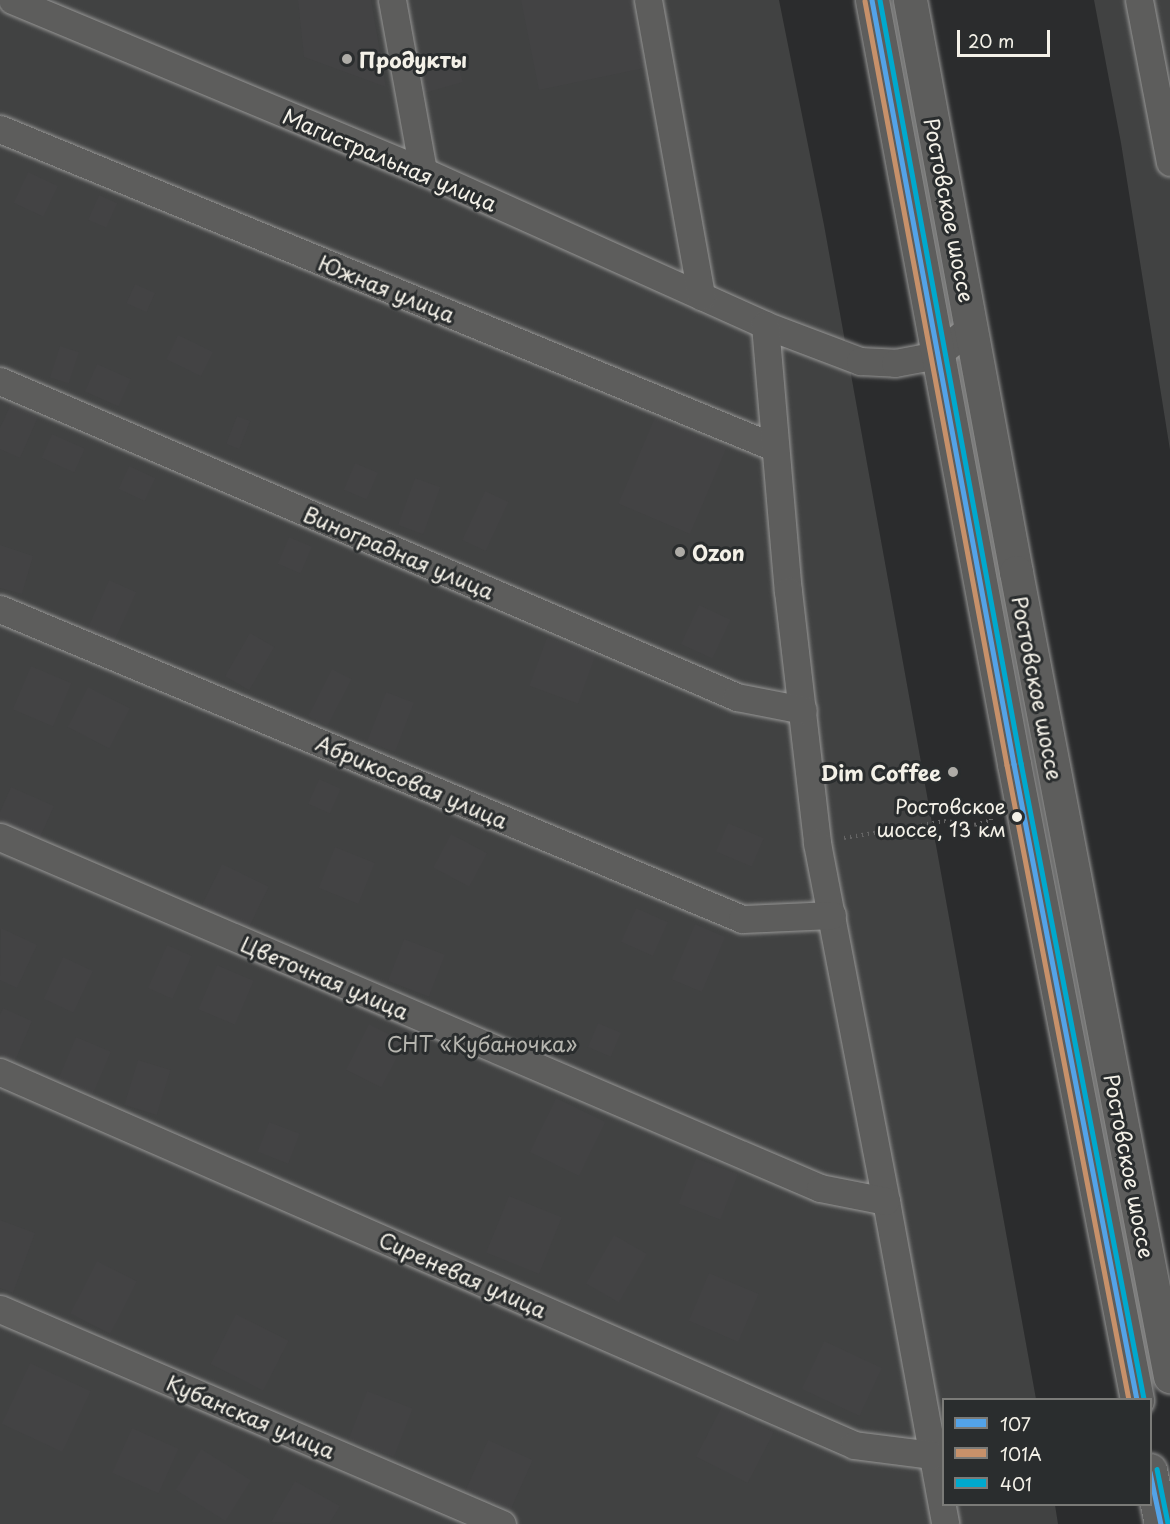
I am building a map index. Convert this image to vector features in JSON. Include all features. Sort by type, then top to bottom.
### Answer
[{"type":"highway","name":"Ростовское шоссе","points":[[872,0],[937,355],[1137,1398]]},
{"type":"highway","name":"Ростовское шоссе","points":[[910,0],[1170,1376]]},
{"type":"highway","points":[[1152,1480],[1161,1524]]},
{"type":"street","name":"Магистральная улица","points":[[12,0],[423,171],[765,325],[860,361],[895,363],[937,355]]},
{"type":"street","points":[[392,0],[423,171]]},
{"type":"street","points":[[648,0],[701,296]]},
{"type":"street","points":[[1139,0],[1170,162]]},
{"type":"street","name":"Южная улица","points":[[0,129],[774,447]]},
{"type":"street","points":[[765,325],[788,591],[817,843],[945,1524]]},
{"type":"street","points":[[937,355],[971,327]]},
{"type":"street","name":"Виноградная улица","points":[[0,381],[738,697],[803,710]]},
{"type":"street","name":"Абрикосовая улица","points":[[0,609],[742,919],[832,915]]},
{"type":"street","name":"Цветочная улица","points":[[0,837],[820,1188],[886,1201]]},
{"type":"street","name":"Сиреневая улица","points":[[0,1072],[854,1445],[932,1455]]},
{"type":"street","name":"Кубанская улица","points":[[0,1309],[502,1524]]},
{"type":"path","points":[[817,843],[944,821],[975,825],[991,820],[991,810]]},
{"type":"green space","name":"СНТ «Кубаночка»","points":[[0,0],[779,0],[824,225],[1036,1398],[942,1398],[942,1506],[1055,1506],[1058,1524],[0,1524]]},
{"type":"green space","points":[[1094,0],[1170,0],[1170,450],[1121,143]]},
{"type":"building","points":[[298,0],[371,0],[386,87],[304,57]]},
{"type":"building","points":[[521,0],[632,0],[645,68],[539,90]]},
{"type":"building","points":[[456,58],[463,82],[423,93],[417,69]]},
{"type":"building","points":[[28,172],[58,186],[44,217],[14,203]]},
{"type":"building","points":[[99,195],[117,203],[106,228],[88,220]]},
{"type":"building","points":[[135,284],[155,293],[147,312],[126,303]]},
{"type":"building","points":[[178,335],[213,352],[201,376],[166,359]]},
{"type":"building","points":[[60,346],[79,352],[69,384],[50,377]]},
{"type":"building","points":[[97,364],[131,379],[119,406],[85,391]]},
{"type":"building","points":[[11,404],[38,417],[20,458],[0,449],[0,428]]},
{"type":"building","points":[[237,416],[250,421],[239,449],[226,444]]},
{"type":"building","points":[[655,417],[727,447],[690,534],[618,504]]},
{"type":"building","points":[[52,434],[85,449],[74,472],[41,458]]},
{"type":"building","points":[[355,463],[378,473],[367,499],[344,490]]},
{"type":"building","points":[[129,466],[155,478],[145,501],[118,489]]},
{"type":"building","points":[[415,478],[440,487],[423,534],[398,525]]},
{"type":"building","points":[[485,491],[509,502],[486,551],[462,540]]},
{"type":"building","points":[[289,537],[312,547],[301,573],[278,564]]},
{"type":"building","points":[[0,545],[33,556],[22,594],[0,588]]},
{"type":"building","points":[[109,580],[136,592],[114,643],[86,631]]},
{"type":"building","points":[[699,605],[731,620],[713,659],[681,644]]},
{"type":"building","points":[[250,633],[274,647],[249,690],[225,676]]},
{"type":"building","points":[[547,637],[596,655],[578,704],[529,686]]},
{"type":"building","points":[[31,666],[72,683],[53,726],[13,709]]},
{"type":"building","points":[[332,669],[352,679],[328,726],[308,716]]},
{"type":"building","points":[[88,687],[130,708],[109,748],[68,727]]},
{"type":"building","points":[[386,692],[414,703],[395,752],[367,741]]},
{"type":"building","points":[[319,779],[341,789],[330,813],[308,804]]},
{"type":"building","points":[[11,787],[54,806],[38,842],[0,825],[0,812]]},
{"type":"building","points":[[728,823],[764,838],[752,867],[716,852]]},
{"type":"building","points":[[451,834],[487,853],[469,887],[433,868]]},
{"type":"building","points":[[335,847],[375,863],[358,904],[319,888]]},
{"type":"building","points":[[222,864],[269,887],[248,930],[201,907]]},
{"type":"building","points":[[636,908],[668,922],[653,956],[621,942]]},
{"type":"building","points":[[695,924],[725,937],[702,992],[672,979]]},
{"type":"building","points":[[1,928],[37,945],[17,988],[0,980]]},
{"type":"building","points":[[404,939],[445,955],[429,997],[388,981]]},
{"type":"building","points":[[167,945],[192,956],[173,999],[148,988]]},
{"type":"building","points":[[63,957],[93,971],[73,1013],[44,999]]},
{"type":"building","points":[[217,965],[254,981],[235,1025],[198,1009]]},
{"type":"building","points":[[3,1008],[32,1021],[15,1061],[0,1055],[0,1015]]},
{"type":"building","points":[[598,1023],[621,1033],[611,1057],[588,1047]]},
{"type":"building","points":[[369,1024],[405,1042],[381,1088],[346,1069]]},
{"type":"building","points":[[76,1037],[111,1052],[93,1094],[58,1079]]},
{"type":"building","points":[[138,1060],[171,1070],[157,1115],[124,1105]]},
{"type":"building","points":[[556,1098],[605,1122],[579,1176],[530,1152]]},
{"type":"building","points":[[269,1122],[300,1134],[288,1164],[258,1152]]},
{"type":"building","points":[[696,1158],[738,1174],[720,1220],[678,1204]]},
{"type":"building","points":[[509,1196],[562,1217],[539,1274],[486,1253]]},
{"type":"building","points":[[0,1220],[35,1233],[13,1293],[0,1288]]},
{"type":"building","points":[[614,1235],[647,1254],[619,1302],[586,1283]]},
{"type":"building","points":[[97,1261],[137,1281],[110,1334],[70,1314]]},
{"type":"building","points":[[709,1273],[759,1294],[738,1342],[689,1321]]},
{"type":"building","points":[[236,1314],[289,1341],[263,1391],[211,1364]]},
{"type":"building","points":[[824,1341],[882,1368],[860,1416],[802,1389]]},
{"type":"building","points":[[30,1363],[91,1391],[62,1452],[2,1424]]},
{"type":"building","points":[[367,1391],[413,1409],[394,1457],[348,1440]]},
{"type":"building","points":[[722,1406],[774,1432],[748,1483],[696,1457]]},
{"type":"building","points":[[132,1428],[179,1449],[159,1494],[112,1473]]},
{"type":"building","points":[[488,1440],[533,1460],[510,1510],[466,1490]]},
{"type":"building","points":[[201,1449],[251,1480],[226,1521],[176,1490]]},
{"type":"building","points":[[295,1481],[340,1506],[329,1524],[271,1522]]},
{"type":"transit line","name":"107","points":[[872,0],[1014,764],[1137,1398]]},
{"type":"transit line","name":"401","points":[[880,0],[1021,763],[1144,1398]]},
{"type":"transit line","name":"101А","points":[[865,1],[1007,765],[1129,1398]]},
{"type":"transit line","name":"401","points":[[1157,1469],[1168,1523]]},
{"type":"transit line","name":"107","points":[[1152,1481],[1161,1524]]},
{"type":"place","name":"Продукты","points":[[347,59]]},
{"type":"place","name":"Ozon","points":[[680,552]]},
{"type":"place","name":"Dim Coffee","points":[[953,772]]},
{"type":"place","name":"Ростовское шоссе, 13 км","points":[[1017,817]]}]
